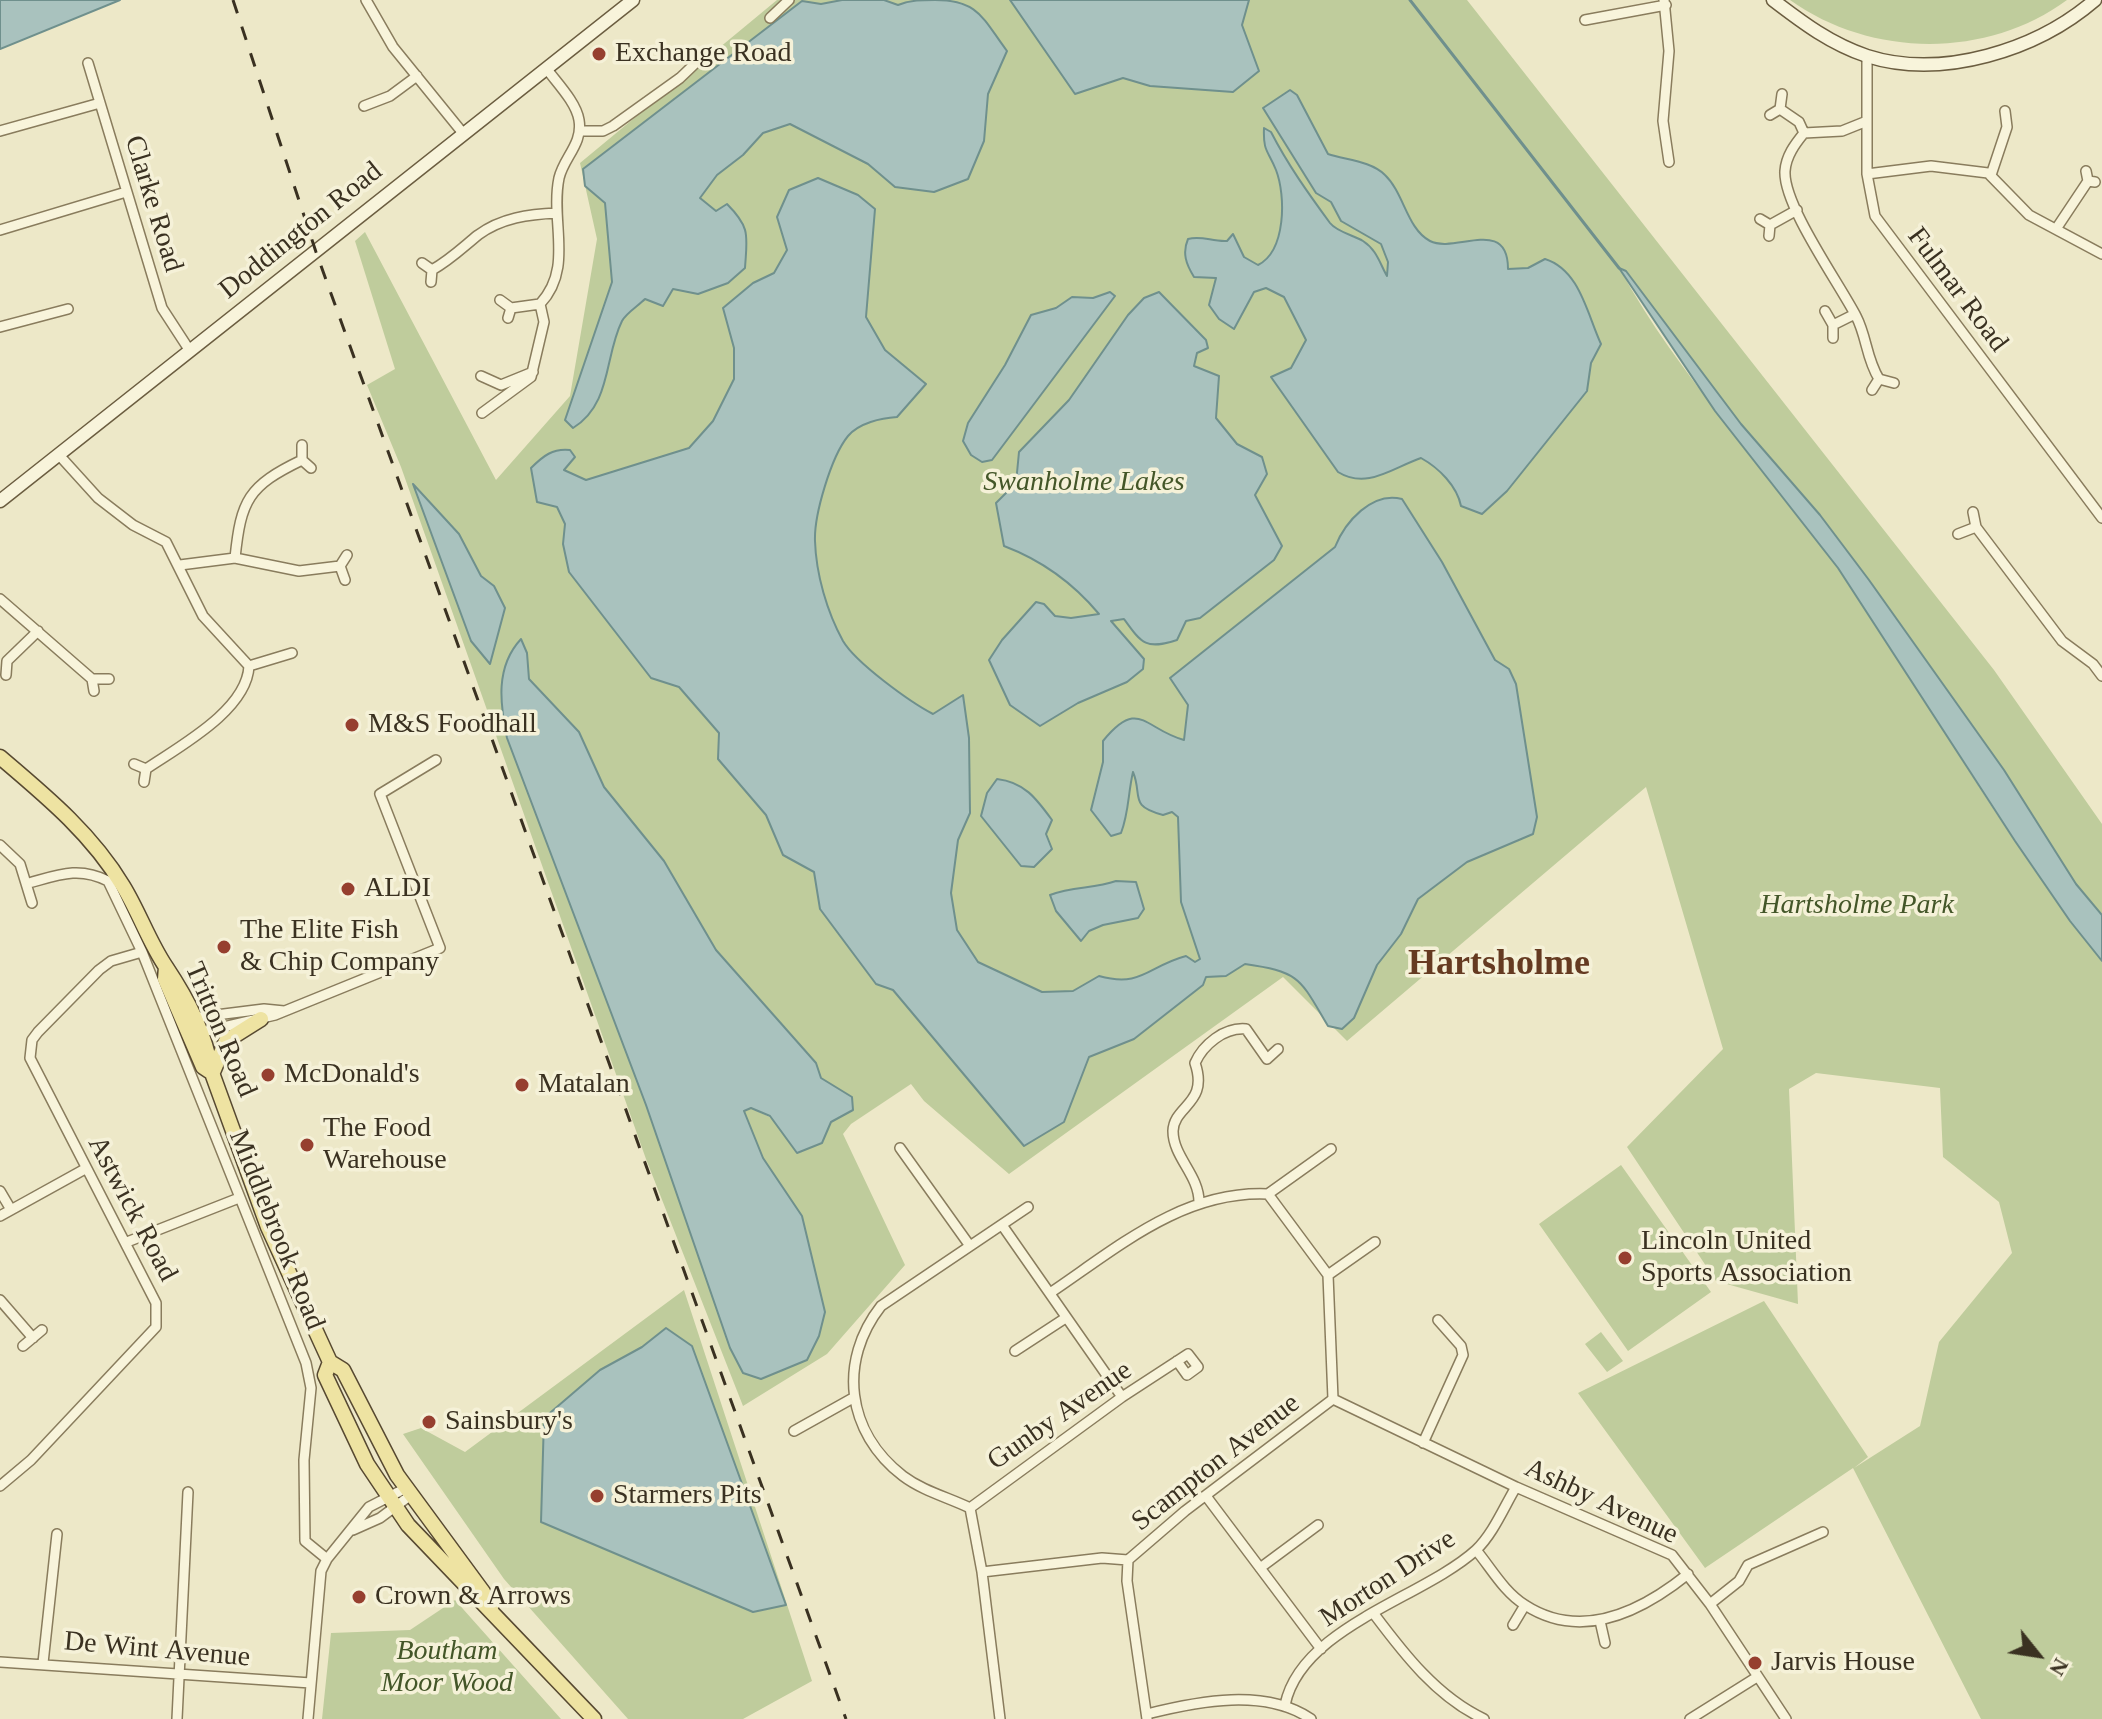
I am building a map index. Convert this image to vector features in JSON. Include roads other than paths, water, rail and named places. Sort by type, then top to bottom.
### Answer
[{"type":"main road","name":"Doddington Road","points":[[0,501],[462,132],[633,0]]},
{"type":"main road","points":[[1773,0],[1816,33],[1867,56],[1895,63],[1928,64],[2008,50],[2041,37],[2095,0]]},
{"type":"main road","name":"Tritton Road","points":[[0,757],[64,813],[105,859],[166,967],[181,986],[189,1019],[268,1227],[330,1362],[343,1370],[408,1492],[483,1592],[491,1608]]},
{"type":"main road","points":[[212,1073],[223,1044],[261,1019]]},
{"type":"main road","name":"Tritton Road","points":[[330,1362],[325,1375],[367,1464],[391,1502],[456,1579],[491,1608],[594,1719]]},
{"type":"main road","points":[[361,1401],[356,1421],[368,1445],[367,1464]]},
{"type":"street","points":[[366,0],[378,26],[462,132]]},
{"type":"street","points":[[770,18],[789,0]]},
{"type":"street","points":[[1585,20],[1665,2],[1669,51],[1663,121],[1669,162]]},
{"type":"street","points":[[580,131],[593,133],[613,126],[680,78],[703,56]]},
{"type":"street","name":"Fulmar Road","points":[[1867,56],[1867,174],[1875,216],[2102,518]]},
{"type":"street","name":"Clarke Road","points":[[88,63],[162,308],[190,351]]},
{"type":"street","points":[[500,300],[509,313],[540,304],[555,286],[559,269],[557,213],[561,172],[580,131],[578,115],[546,68]]},
{"type":"street","points":[[364,106],[390,96],[417,76]]},
{"type":"street","points":[[1780,109],[1782,94]]},
{"type":"street","points":[[0,131],[100,103]]},
{"type":"street","points":[[1780,109],[1799,122],[1804,133]]},
{"type":"street","points":[[1770,115],[1780,109]]},
{"type":"street","points":[[1991,175],[2007,116],[2020,118]]},
{"type":"street","points":[[1804,133],[1842,131],[1867,121]]},
{"type":"street","points":[[1804,133],[1788,158],[1785,174],[1797,210],[1855,314],[1863,331],[1865,354],[1879,379],[1894,383]]},
{"type":"street","points":[[1867,174],[1931,166],[1991,175],[2029,215],[2102,254]]},
{"type":"street","points":[[2056,229],[2090,178]]},
{"type":"street","points":[[0,230],[126,192]]},
{"type":"street","points":[[1760,219],[1769,230],[1797,210]]},
{"type":"street","points":[[432,270],[457,256],[480,234],[504,221],[557,213]]},
{"type":"street","points":[[422,263],[432,270]]},
{"type":"street","points":[[431,282],[432,270]]},
{"type":"street","points":[[482,413],[524,385],[533,372],[544,322],[540,304]]},
{"type":"street","points":[[0,327],[68,309]]},
{"type":"street","points":[[1825,311],[1833,325],[1833,338]]},
{"type":"street","points":[[1833,325],[1855,314]]},
{"type":"street","points":[[481,376],[501,385],[533,372]]},
{"type":"street","points":[[1872,390],[1879,379]]},
{"type":"street","points":[[302,445],[302,460],[311,468]]},
{"type":"street","points":[[59,455],[98,498],[133,525],[166,542],[203,616],[249,666]]},
{"type":"street","points":[[235,558],[239,515],[249,495],[265,480],[302,460]]},
{"type":"street","points":[[1973,512],[1976,527],[2062,641],[2093,664],[2102,676]]},
{"type":"street","points":[[1958,534],[1976,527]]},
{"type":"street","points":[[340,566],[347,555]]},
{"type":"street","points":[[180,565],[235,558],[299,571],[340,566]]},
{"type":"street","points":[[340,566],[345,580]]},
{"type":"street","points":[[0,599],[92,679],[94,691]]},
{"type":"street","points":[[6,675],[4,662],[38,631]]},
{"type":"street","points":[[249,666],[292,653]]},
{"type":"street","points":[[144,782],[146,769],[197,734],[241,695],[249,666]]},
{"type":"street","points":[[92,679],[109,679]]},
{"type":"street","points":[[196,1035],[284,1011],[440,948],[380,794],[436,760]]},
{"type":"street","points":[[134,764],[146,769]]},
{"type":"street","points":[[0,845],[20,864],[29,883],[32,903]]},
{"type":"street","name":"Middlebrook Road","points":[[29,883],[84,871],[108,881],[142,952],[306,1363],[311,1388],[304,1460],[305,1541],[327,1559]]},
{"type":"street","name":"Astwick Road","points":[[0,1486],[31,1460],[156,1327],[156,1303],[127,1242],[85,1169],[32,1065],[30,1049],[38,1032],[99,970],[111,961],[142,952]]},
{"type":"street","points":[[189,1019],[264,1009],[284,1011]]},
{"type":"street","points":[[1199,1202],[1199,1190],[1179,1153],[1173,1131],[1180,1114],[1197,1093],[1199,1075],[1195,1063],[1201,1050],[1236,1028],[1246,1029],[1267,1059],[1278,1049]]},
{"type":"street","points":[[900,1148],[970,1246]]},
{"type":"street","points":[[1050,1293],[1152,1226],[1199,1202],[1239,1193],[1268,1194],[1331,1149]]},
{"type":"street","points":[[0,1216],[85,1169]]},
{"type":"street","points":[[0,1191],[10,1208]]},
{"type":"street","points":[[1268,1194],[1328,1275],[1333,1399]]},
{"type":"street","points":[[127,1242],[239,1198]]},
{"type":"street","points":[[1000,1719],[982,1572],[970,1508],[922,1488],[901,1474],[860,1423],[853,1398],[854,1368],[863,1329],[881,1306],[1028,1207]]},
{"type":"street","points":[[1002,1225],[1050,1293],[1064,1319],[1122,1397]]},
{"type":"street","points":[[1328,1275],[1375,1242]]},
{"type":"street","points":[[0,1300],[33,1338]]},
{"type":"street","points":[[1015,1351],[1064,1319]]},
{"type":"street","points":[[1423,1443],[1463,1355],[1461,1346],[1438,1320]]},
{"type":"street","points":[[23,1346],[42,1330]]},
{"type":"street","name":"Gunby Avenue","points":[[970,1508],[1122,1397],[1177,1361]]},
{"type":"street","points":[[794,1431],[853,1398]]},
{"type":"street","name":"Ashby Avenue","points":[[1333,1399],[1516,1487],[1637,1537],[1672,1555],[1710,1604],[1786,1719]]},
{"type":"street","name":"Scampton Avenue","points":[[982,1572],[1102,1558],[1128,1560],[1333,1399]]},
{"type":"street","name":"Morton Drive","points":[[1285,1705],[1299,1673],[1321,1649],[1476,1550],[1516,1487]]},
{"type":"street","points":[[177,1719],[188,1492]]},
{"type":"street","points":[[353,1530],[408,1492]]},
{"type":"street","points":[[308,1719],[317,1584],[327,1559],[369,1507],[391,1502],[408,1492]]},
{"type":"street","points":[[1206,1496],[1321,1649]]},
{"type":"street","points":[[1260,1568],[1318,1525]]},
{"type":"street","points":[[1710,1604],[1739,1581],[1748,1565],[1823,1532]]},
{"type":"street","points":[[43,1663],[57,1534]]},
{"type":"street","points":[[1476,1550],[1496,1577],[1525,1605],[1561,1619],[1600,1621],[1651,1602],[1688,1574]]},
{"type":"street","points":[[1128,1560],[1127,1581],[1147,1716],[1236,1700],[1285,1705],[1311,1719]]},
{"type":"street","points":[[1513,1625],[1525,1605]]},
{"type":"street","points":[[1374,1614],[1425,1675],[1453,1699],[1484,1719]]},
{"type":"street","points":[[1600,1621],[1605,1643]]},
{"type":"street","name":"De Wint Avenue","points":[[0,1662],[311,1683]]},
{"type":"street","points":[[1690,1719],[1757,1677]]},
{"type":"water","points":[[0,0],[120,0],[0,49]]},
{"type":"water","points":[[842,0],[884,0],[898,5],[926,0],[961,3],[985,21],[1007,51],[988,94],[984,141],[968,179],[934,192],[895,187],[868,164],[790,124],[763,133],[743,155],[717,175],[700,198],[716,211],[727,204],[744,226],[747,240],[745,268],[728,283],[698,294],[673,289],[663,306],[645,299],[629,312],[616,335],[595,406],[573,428],[565,420],[612,282],[605,203],[585,186],[583,169],[802,1],[821,4]]},
{"type":"water","points":[[1010,0],[1249,0],[1242,25],[1259,71],[1233,92],[1150,86],[1123,78],[1075,94]]},
{"type":"water","points":[[1290,90],[1297,95],[1328,154],[1366,164],[1385,175],[1416,228],[1430,241],[1441,244],[1490,240],[1499,244],[1506,253],[1508,269],[1528,268],[1545,259],[1567,273],[1581,294],[1601,344],[1591,363],[1587,391],[1507,491],[1482,514],[1461,506],[1456,491],[1446,478],[1421,458],[1369,478],[1359,479],[1338,472],[1271,377],[1291,368],[1306,340],[1284,297],[1266,288],[1254,292],[1234,329],[1219,319],[1209,305],[1216,278],[1194,277],[1189,268],[1185,254],[1188,239],[1227,241],[1233,234],[1244,257],[1258,265],[1274,248],[1281,222],[1281,194],[1276,170],[1265,147],[1264,128],[1271,132],[1330,223],[1368,245],[1387,276],[1388,262],[1381,244],[1341,221],[1331,202],[1316,193],[1263,108]]},
{"type":"water","points":[[818,178],[858,195],[875,209],[866,317],[885,350],[926,384],[897,417],[864,425],[853,431],[842,445],[830,472],[817,517],[815,541],[820,579],[843,641],[859,660],[884,681],[933,714],[963,695],[969,738],[970,813],[958,840],[951,893],[957,930],[978,962],[1042,992],[1073,991],[1099,976],[1135,978],[1186,956],[1195,962],[1200,959],[1181,902],[1178,817],[1172,812],[1163,815],[1152,812],[1141,804],[1133,772],[1121,833],[1111,836],[1091,810],[1103,762],[1103,741],[1115,728],[1134,718],[1184,740],[1188,705],[1170,678],[1335,547],[1345,528],[1370,504],[1391,498],[1402,499],[1442,562],[1495,660],[1509,669],[1516,684],[1537,817],[1533,834],[1467,862],[1418,899],[1401,934],[1377,965],[1354,1018],[1342,1029],[1328,1026],[1297,980],[1278,970],[1245,964],[1226,976],[1206,977],[1203,985],[1134,1039],[1089,1057],[1064,1122],[1024,1146],[893,990],[876,984],[820,909],[814,872],[783,855],[766,815],[718,759],[719,733],[679,687],[651,678],[569,572],[563,544],[565,524],[557,507],[537,502],[531,468],[549,454],[570,450],[575,457],[564,470],[586,480],[689,448],[713,421],[734,379],[734,348],[723,308],[753,283],[774,273],[787,250],[777,217],[789,190]]},
{"type":"water","points":[[1619,268],[1626,271],[1741,424],[1820,515],[2004,770],[2076,884],[2102,915],[2102,961],[2070,921],[2015,841],[1838,568],[1715,411]]},
{"type":"water","points":[[1110,292],[1115,296],[992,460],[982,462],[971,455],[963,441],[968,423],[1005,365],[1031,315],[1056,308],[1072,297],[1093,298]]},
{"type":"water","points":[[1159,292],[1206,340],[1208,348],[1197,353],[1194,366],[1219,376],[1216,418],[1237,444],[1262,457],[1267,474],[1255,495],[1282,546],[1274,560],[1200,618],[1186,621],[1177,640],[1146,643],[1124,619],[1111,621],[1144,659],[1143,669],[1127,682],[1078,703],[1040,726],[1010,705],[989,660],[1002,640],[1036,602],[1044,604],[1055,616],[1071,618],[1099,614],[1056,574],[1004,546],[996,503],[1016,483],[1019,452],[1069,400],[1128,315],[1144,298]]},
{"type":"water","points":[[413,484],[459,534],[481,576],[494,586],[505,608],[490,664],[471,641]]},
{"type":"water","points":[[521,639],[527,653],[529,679],[579,732],[604,787],[664,861],[716,950],[816,1063],[821,1078],[852,1097],[853,1110],[831,1122],[822,1143],[797,1153],[770,1116],[751,1108],[744,1111],[763,1158],[802,1216],[825,1312],[819,1336],[807,1360],[761,1379],[743,1373],[730,1348],[646,1105],[507,738],[501,699],[503,674]]},
{"type":"water","points":[[997,779],[1029,792],[1052,820],[1046,834],[1052,849],[1034,867],[1021,866],[981,816],[987,793]]},
{"type":"water","points":[[1116,881],[1136,882],[1144,909],[1138,918],[1103,925],[1089,931],[1081,941],[1056,911],[1050,895]]},
{"type":"water","points":[[666,1328],[692,1346],[786,1605],[753,1612],[541,1522],[544,1418],[600,1370],[642,1347]]},
{"type":"waterway","points":[[1410,0],[1619,268]]},
{"type":"railway","points":[[233,0],[316,252],[846,1719]]},
{"type":"place","name":"Exchange Road","points":[[599,54]]},
{"type":"place","name":"M&S Foodhall","points":[[352,725]]},
{"type":"place","name":"ALDI","points":[[348,889]]},
{"type":"place","name":"The Elite Fish & Chip Company","points":[[224,947]]},
{"type":"place","name":"McDonald's","points":[[268,1075]]},
{"type":"place","name":"Matalan","points":[[522,1085]]},
{"type":"place","name":"The Food Warehouse","points":[[307,1145]]},
{"type":"place","name":"Lincoln United Sports Association","points":[[1625,1258]]},
{"type":"place","name":"Sainsbury's","points":[[429,1422]]},
{"type":"place","name":"Starmers Pits","points":[[597,1496]]},
{"type":"place","name":"Crown & Arrows","points":[[359,1597]]},
{"type":"place","name":"Jarvis House","points":[[1755,1663]]},
{"type":"district","name":"Hartsholme","points":[[1499,965]]},
{"type":"park label","name":"Swanholme Lakes","points":[[1084,483]]},
{"type":"park label","name":"Hartsholme Park","points":[[1857,906]]},
{"type":"park label","name":"Boutham Moor Wood","points":[[447,1668]]}]
